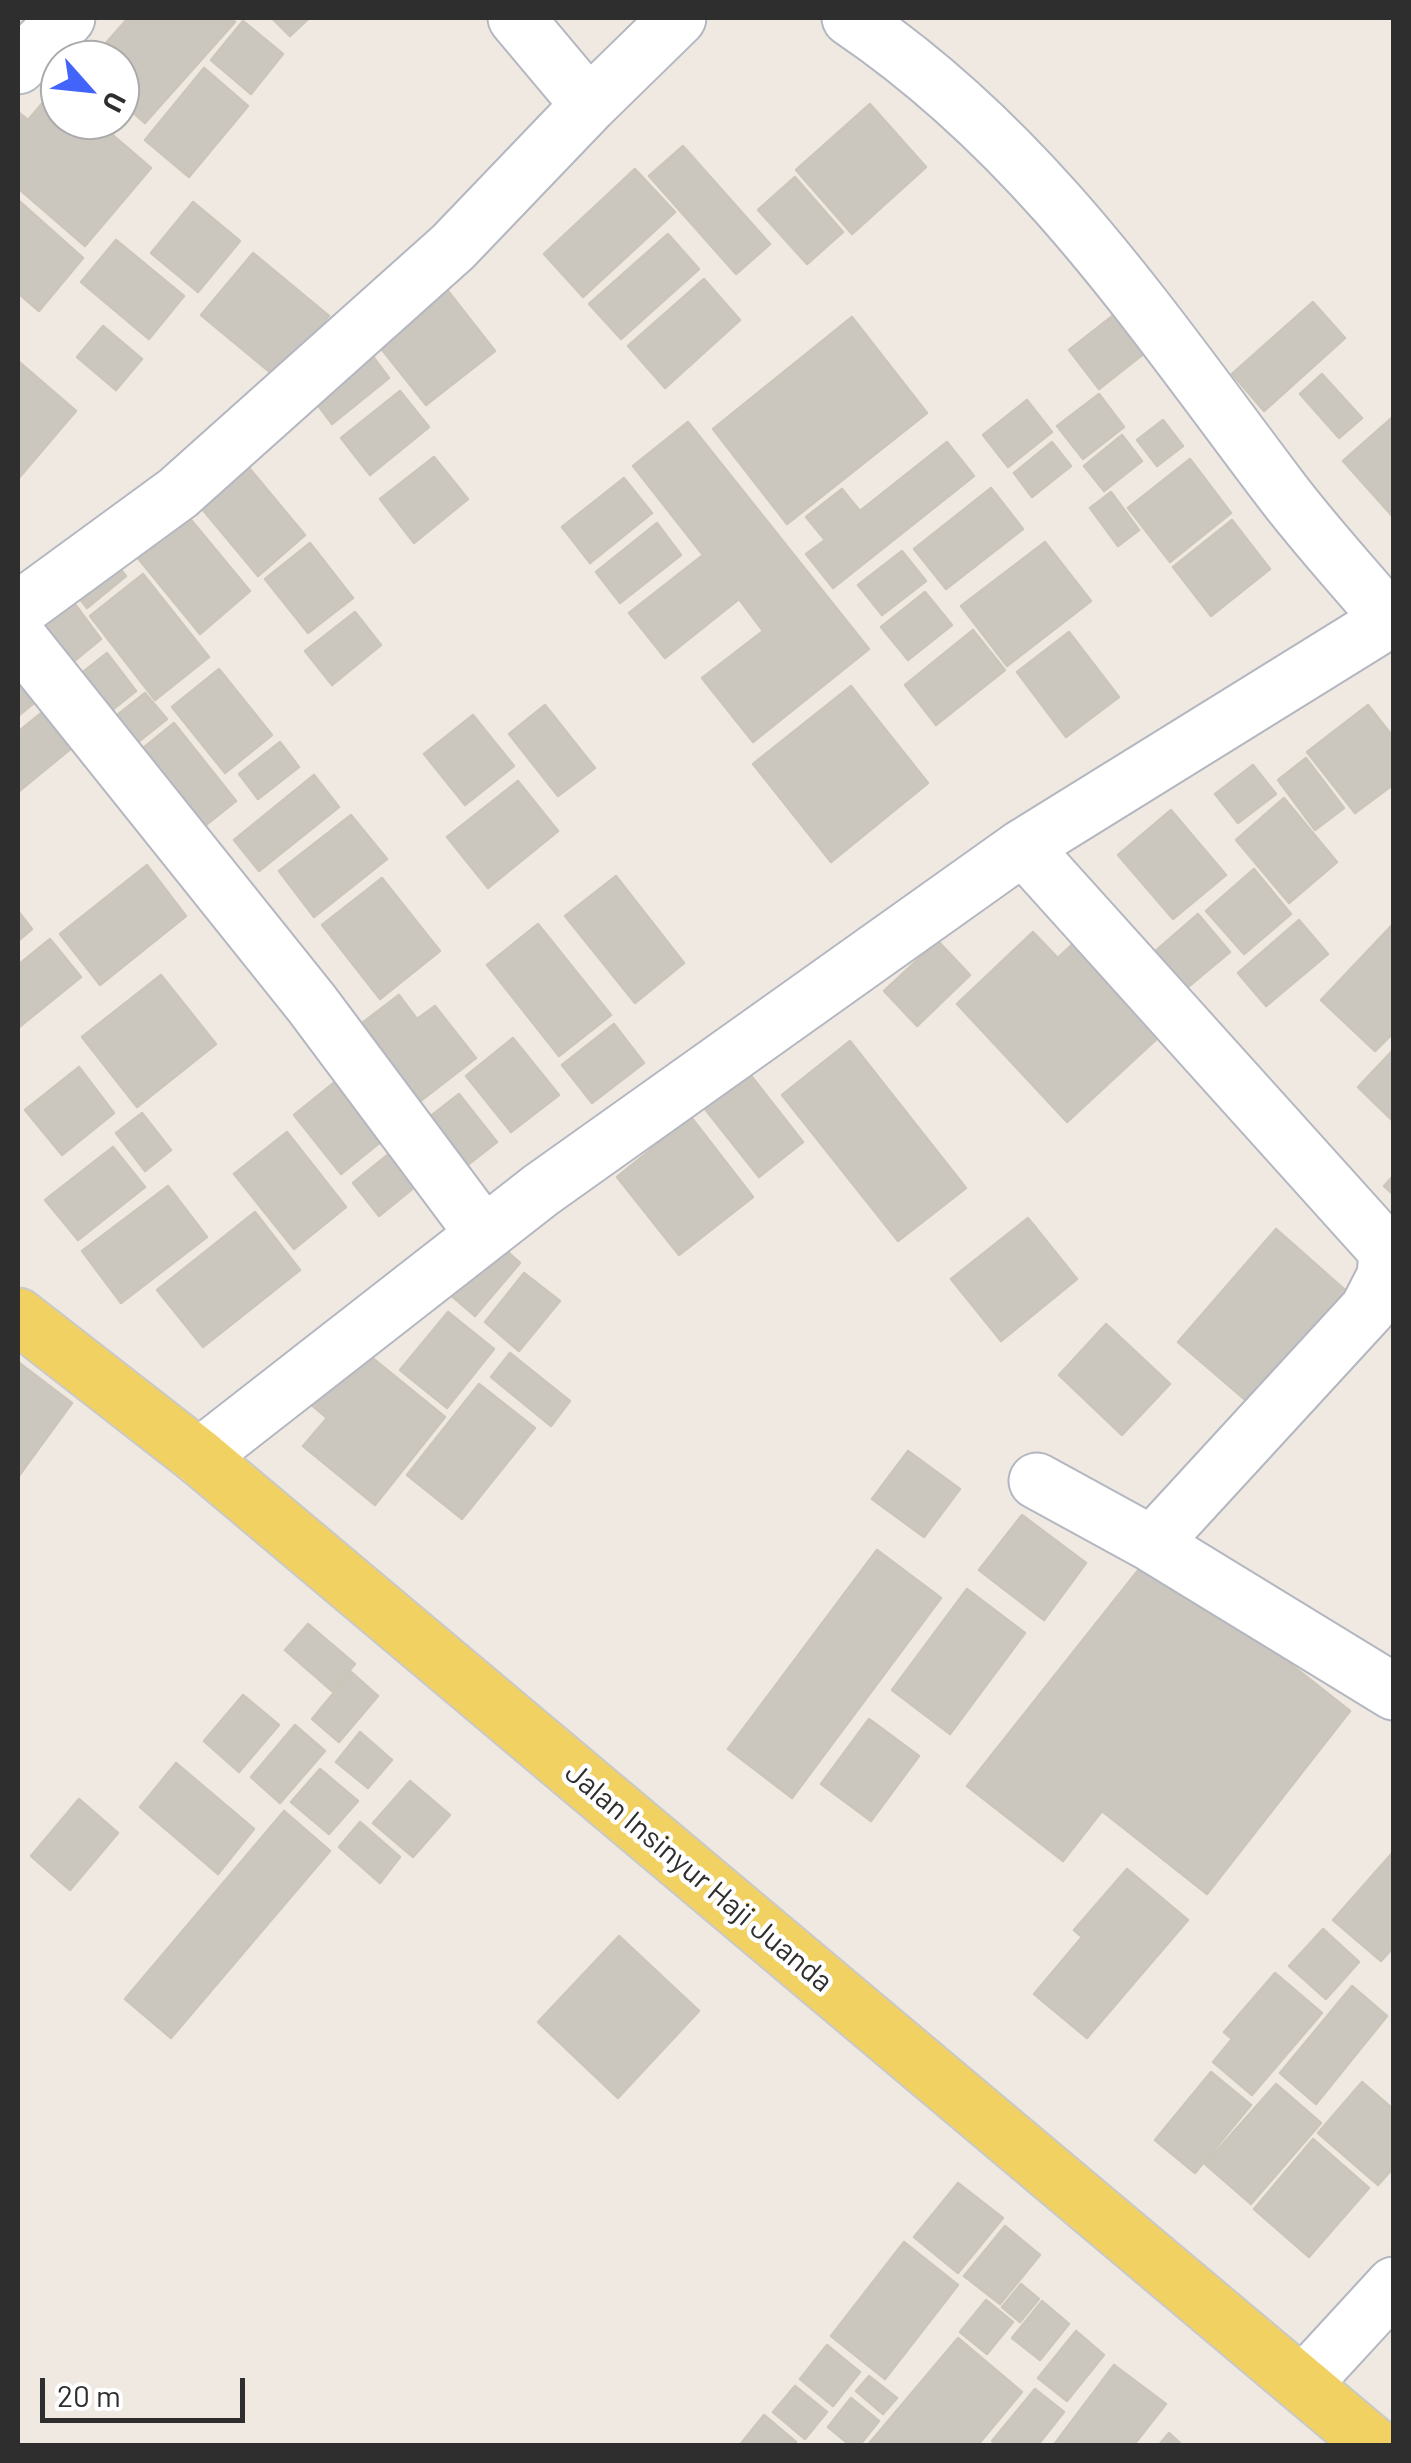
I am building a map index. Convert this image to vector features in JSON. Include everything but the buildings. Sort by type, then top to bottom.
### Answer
[{"type":"main road","name":"Jalan Insinyur Haji Juanda","points":[[18,1316],[199,1456],[1374,2446]]},
{"type":"street","points":[[18,66],[67,18]]},
{"type":"street","points":[[516,18],[589,105]]},
{"type":"street","points":[[18,610],[178,493],[453,247],[678,18]]},
{"type":"street","points":[[199,1456],[483,1233],[1023,847],[1391,618],[1279,488],[1175,344],[1040,179],[976,115],[850,18]]},
{"type":"street","points":[[18,637],[312,1004],[483,1233]]},
{"type":"street","points":[[1023,847],[1387,1251],[1385,1276],[1368,1309],[1152,1544]]},
{"type":"street","points":[[1037,1480],[1152,1544],[1394,1692]]},
{"type":"street","points":[[1303,2384],[1394,2285]]}]
